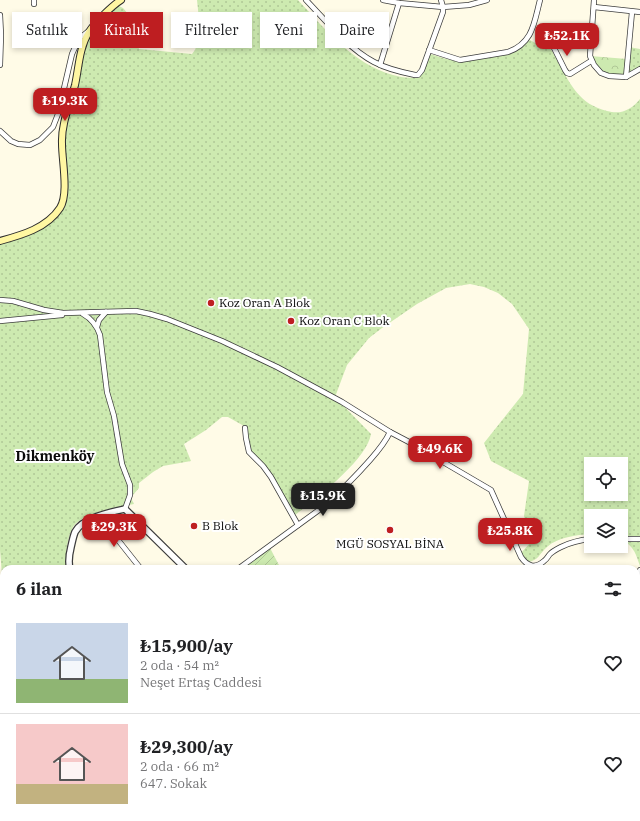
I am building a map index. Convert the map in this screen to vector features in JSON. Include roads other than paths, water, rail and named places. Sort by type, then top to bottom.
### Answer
[{"type":"main road","points":[[107,12],[114,4],[121,0]]},
{"type":"main road","points":[[0,241],[35,230],[51,218],[62,204],[64,191],[62,145],[63,128],[76,79],[81,52],[90,30]]},
{"type":"street","points":[[306,0],[349,44],[372,61],[390,69],[415,75],[418,75],[422,70],[429,50],[442,12],[443,6],[441,0]]},
{"type":"street","points":[[382,0],[399,3],[443,6],[469,6],[487,0]]},
{"type":"street","points":[[429,50],[460,60],[514,50],[525,42],[531,33],[540,0]]},
{"type":"street","points":[[594,0],[590,56],[591,62],[597,69],[606,75],[626,77],[640,69]]},
{"type":"street","points":[[380,65],[399,3]]},
{"type":"street","points":[[594,7],[640,12]]},
{"type":"street","points":[[626,77],[632,12]]},
{"type":"street","points":[[0,15],[0,65]]},
{"type":"street","points":[[0,131],[12,141],[24,145],[30,145],[40,140],[49,132],[55,124],[58,114],[72,54],[81,37],[90,30]]},
{"type":"street","points":[[549,41],[551,42],[562,66],[567,73],[570,74],[591,62]]},
{"type":"street","points":[[0,300],[13,301],[63,313],[136,311],[150,314],[167,319],[222,341],[277,367],[342,402],[390,432],[491,490],[521,557],[524,562],[529,565]]},
{"type":"street","points":[[97,327],[101,317],[107,312]]},
{"type":"street","points":[[0,321],[82,313],[91,319],[97,327],[100,336],[107,392],[114,416],[122,464],[130,485],[130,495],[125,509]]},
{"type":"street","points":[[245,428],[246,442],[249,452],[263,466],[271,477],[298,525]]},
{"type":"street","points":[[243,565],[323,507],[350,482],[377,452],[386,441],[390,432]]},
{"type":"street","points":[[69,565],[69,556],[75,532],[85,523],[99,516],[125,509]]},
{"type":"street","points":[[125,509],[182,565]]},
{"type":"street","points":[[99,516],[138,565]]},
{"type":"street","points":[[628,539],[640,539]]},
{"type":"street","points":[[536,565],[544,561],[551,553],[570,543],[584,540]]},
{"type":"street","points":[[0,589],[0,595]]},
{"type":"place","name":"Koz Oran A Blok","points":[[211,303]]},
{"type":"place","name":"Koz Oran C Blok","points":[[291,321]]},
{"type":"place","name":"B Blok","points":[[194,526]]},
{"type":"place","name":"MGÜ SOSYAL BİNA","points":[[390,530]]},
{"type":"district","name":"Dikmenköy","points":[[55,456]]}]
